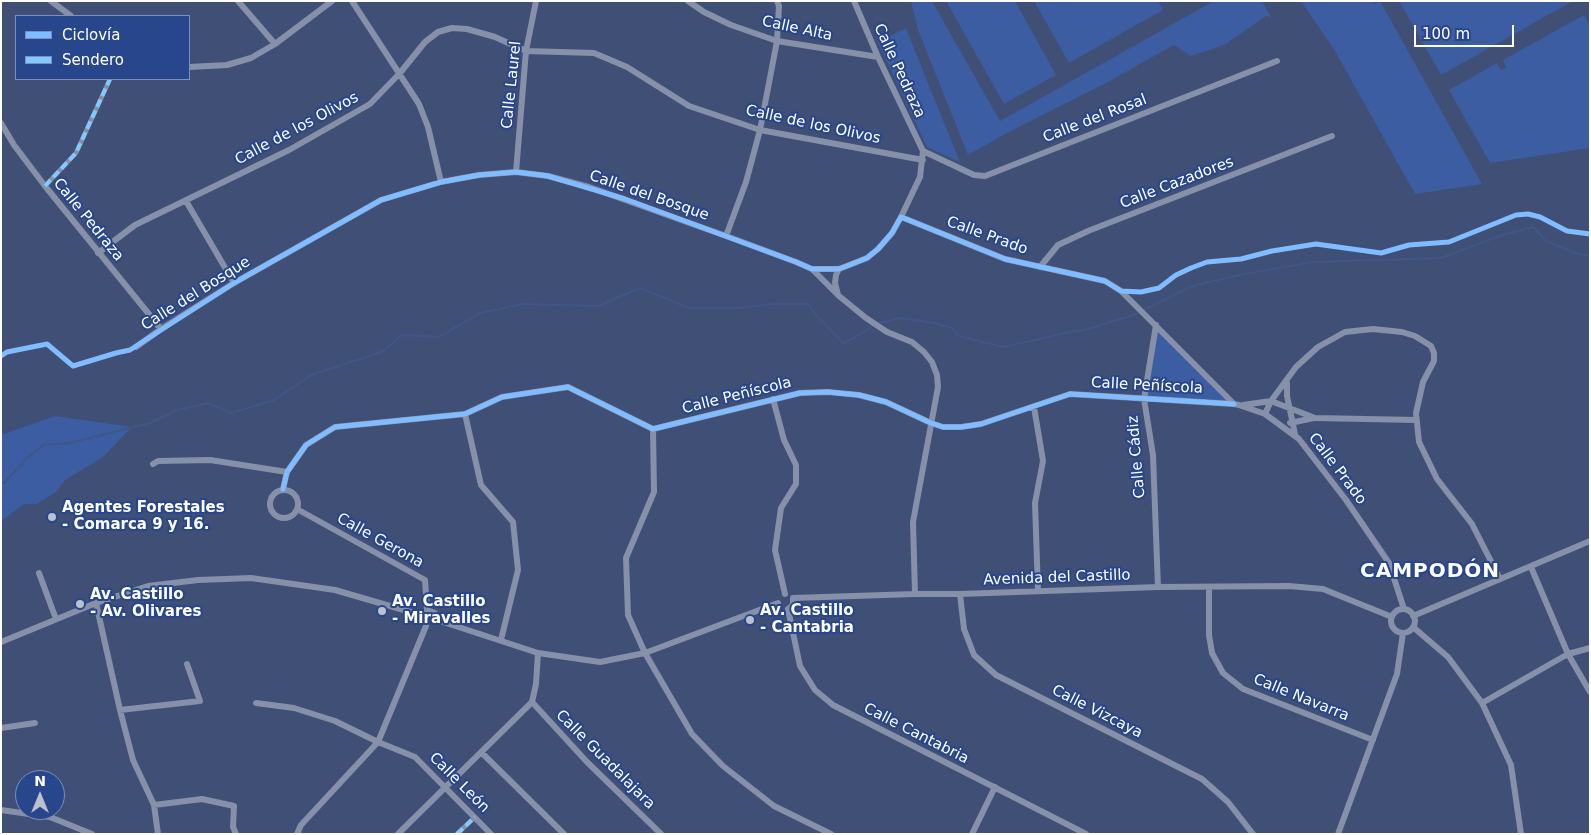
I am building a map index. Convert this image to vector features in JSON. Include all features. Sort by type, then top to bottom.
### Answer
[{"type":"street","points":[[51,1],[70,15]]},
{"type":"street","points":[[238,1],[275,44]]},
{"type":"street","points":[[190,67],[227,65],[251,58],[275,44],[332,1]]},
{"type":"street","points":[[352,1],[419,104],[428,127],[441,182]]},
{"type":"street","name":"Calle Laurel","points":[[516,172],[526,51],[536,1]]},
{"type":"street","name":"Calle Alta","points":[[688,1],[704,12],[731,25],[777,41],[878,57]]},
{"type":"street","points":[[726,236],[746,182],[760,130],[777,41],[777,1]]},
{"type":"street","name":"Calle Pedraza","points":[[854,1],[878,57],[923,151]]},
{"type":"street","name":"Calle de los Olivos","points":[[98,253],[135,225],[289,150],[370,104],[400,73],[425,42],[438,32],[452,28],[467,29],[495,37],[526,51],[594,53],[627,66],[689,106],[760,130],[923,160]]},
{"type":"street","name":"Calle del Rosal","points":[[923,151],[974,175],[985,176],[1277,61]]},
{"type":"street","points":[[45,186],[76,153],[110,80]]},
{"type":"street","name":"Calle Pedraza","points":[[1,123],[14,145],[45,186],[161,329]]},
{"type":"street","name":"Calle Cazadores","points":[[1040,267],[1058,245],[1088,231],[1332,136]]},
{"type":"street","name":"Calle del Bosque","points":[[136,347],[161,329],[234,284],[381,200],[441,182],[479,175],[516,172],[548,176],[589,188],[726,236],[812,269],[833,273],[867,258],[892,233],[920,177],[923,151]]},
{"type":"street","points":[[186,201],[234,284]]},
{"type":"street","name":"Calle Prado","points":[[901,217],[1005,259],[1105,281],[1122,291],[1234,404],[1265,414],[1299,439],[1346,500],[1389,563],[1404,609]]},
{"type":"street","points":[[812,269],[839,296],[866,318],[887,332],[912,342],[924,352],[932,362],[937,375],[938,387],[913,522],[915,594]]},
{"type":"street","points":[[824,282],[821,273],[833,273]]},
{"type":"street","points":[[824,282],[830,284],[833,273]]},
{"type":"street","points":[[833,273],[839,296]]},
{"type":"street","name":"Calle Cádiz","points":[[1156,325],[1144,399],[1153,455],[1158,586]]},
{"type":"street","points":[[1265,414],[1271,402],[1296,367],[1318,346],[1345,332],[1373,329],[1402,332],[1414,336],[1431,346],[1434,353],[1434,361],[1423,382],[1416,420],[1419,442],[1437,479],[1472,524],[1500,579]]},
{"type":"street","points":[[1288,379],[1286,388],[1295,435]]},
{"type":"street","points":[[283,490],[287,472],[306,445],[335,427],[465,414],[502,398],[568,386],[653,429],[654,492],[626,558],[628,614],[645,653],[692,734],[723,766],[774,806],[831,834]]},
{"type":"street","name":"Calle Peñíscola","points":[[653,429],[800,393],[828,392],[859,395],[886,402],[943,427],[981,424],[1070,394],[1234,404]]},
{"type":"street","points":[[773,399],[784,440],[796,466],[796,484],[781,508],[775,550],[785,594]]},
{"type":"street","points":[[1241,405],[1271,402],[1315,418]]},
{"type":"street","points":[[1034,407],[1043,461],[1035,503],[1038,591]]},
{"type":"street","points":[[465,414],[481,485],[513,522],[518,570],[501,640]]},
{"type":"street","points":[[1280,424],[1315,418],[1416,420]]},
{"type":"street","points":[[153,464],[158,461],[210,460],[287,472]]},
{"type":"street","points":[[288,490],[295,495],[297,509],[294,514],[282,518],[272,512],[269,500],[277,491],[288,490]]},
{"type":"street","name":"Calle Gerona","points":[[297,509],[425,580],[427,610]]},
{"type":"street","points":[[1413,616],[1590,541]]},
{"type":"street","points":[[1531,567],[1568,654],[1590,692]]},
{"type":"street","points":[[39,573],[56,619]]},
{"type":"street","points":[[1,642],[96,602],[148,586],[198,580],[251,578],[335,590],[421,615]]},
{"type":"street","name":"Avenida del Castillo","points":[[793,598],[1158,586],[1289,586],[1323,589],[1392,617]]},
{"type":"street","name":"Calle Navarra","points":[[1208,587],[1209,634],[1212,653],[1223,674],[1243,689],[1373,740]]},
{"type":"street","points":[[785,594],[790,594],[793,598],[793,605],[788,609],[783,609],[778,603],[780,596],[785,594]]},
{"type":"street","name":"Calle Vizcaya","points":[[960,594],[964,629],[974,655],[996,675],[1202,779],[1228,802],[1253,834]]},
{"type":"street","points":[[96,602],[133,760],[154,805],[158,834]]},
{"type":"street","points":[[437,620],[538,653],[600,662],[645,653],[778,603]]},
{"type":"street","name":"Calle Cantabria","points":[[788,609],[800,666],[815,690],[833,705],[1086,834]]},
{"type":"street","points":[[1404,609],[1413,616],[1413,627],[1407,632],[1399,632],[1391,624],[1392,617],[1396,611],[1404,609]]},
{"type":"street","points":[[421,615],[427,610],[435,613],[437,620]]},
{"type":"street","points":[[421,615],[422,623],[426,626],[432,626],[437,620]]},
{"type":"street","points":[[297,834],[301,825],[378,742],[426,626]]},
{"type":"street","points":[[1413,627],[1448,657],[1482,703],[1510,765],[1521,834]]},
{"type":"street","points":[[1338,834],[1397,674],[1403,633]]},
{"type":"street","points":[[1482,703],[1568,654],[1590,648]]},
{"type":"street","points":[[398,834],[532,702],[536,684],[538,653]]},
{"type":"street","points":[[120,710],[200,701],[187,664]]},
{"type":"street","name":"Calle Guadalajara","points":[[532,702],[586,762],[661,834]]},
{"type":"street","name":"Calle León","points":[[256,703],[294,708],[335,721],[378,742],[415,757],[491,834]]},
{"type":"street","points":[[1,728],[35,724]]},
{"type":"street","points":[[482,753],[564,834]]},
{"type":"street","points":[[972,834],[995,787]]},
{"type":"street","points":[[154,805],[202,799],[234,806],[233,826],[236,834]]},
{"type":"street","points":[[1,810],[50,817],[92,834]]},
{"type":"street","points":[[457,834],[475,817]]},
{"type":"shaded area","points":[[911,1],[932,1],[1000,121],[1214,1],[1262,1],[1271,17],[1266,16],[1224,45],[1191,56],[1174,45],[1108,82],[968,155],[918,30]]},
{"type":"shaded area","points":[[946,1],[1015,1],[1056,75],[1004,104]]},
{"type":"shaded area","points":[[1034,1],[1158,1],[1163,10],[1069,63]]},
{"type":"shaded area","points":[[1301,1],[1372,1],[1374,4],[1380,1],[1482,184],[1415,194],[1335,51]]},
{"type":"shaded area","points":[[1399,1],[1573,1],[1441,75]]},
{"type":"shaded area","points":[[1584,15],[1590,25],[1590,148],[1490,163],[1449,90],[1497,63],[1501,70],[1506,68],[1503,60]]},
{"type":"shaded area","points":[[906,28],[960,162],[927,147],[878,42]]},
{"type":"shaded area","points":[[1156,325],[1234,404],[1144,399]]},
{"type":"shaded area","points":[[55,416],[132,427],[103,457],[65,480],[56,492],[37,504],[24,504],[1,521],[1,435]]},
{"type":"waterway","points":[[1144,310],[1192,286],[1239,275],[1313,262],[1441,258],[1502,235],[1533,227],[1546,241],[1578,254],[1590,256]]},
{"type":"waterway","points":[[1,483],[4,483],[26,459],[43,445],[69,443],[150,423],[177,410],[208,403],[231,413],[272,401],[311,375],[382,352],[402,335],[439,337],[480,313],[523,304],[598,306],[640,288],[689,308],[735,308],[775,304],[808,304],[814,313],[843,343],[874,325]]},
{"type":"waterway","points":[[879,323],[900,318],[934,323],[952,328],[959,336],[1003,347],[1088,329],[1140,313]]},
{"type":"marked path","points":[[45,186],[76,153],[110,80]]},
{"type":"marked path","points":[[457,834],[475,817]]},
{"type":"cycle path","points":[[1,356],[7,352],[47,344],[73,366],[130,350],[234,283],[381,200],[441,182],[479,175],[516,172],[548,176],[625,199],[812,269],[839,269],[867,258],[892,233],[901,217],[1005,259],[1105,281],[1121,291],[1141,292],[1159,288],[1176,275],[1207,262],[1241,259],[1272,251],[1316,244],[1381,253],[1409,245],[1449,242],[1516,215],[1528,214],[1540,217],[1567,231],[1590,234]]},
{"type":"cycle path","points":[[283,489],[287,472],[306,445],[335,427],[465,414],[502,397],[568,387],[653,429],[800,393],[828,392],[859,395],[886,402],[943,427],[981,424],[1070,394],[1234,404]]},
{"type":"place","name":"Agentes Forestales - Comarca 9 y 16.","points":[[52,517]]},
{"type":"place","name":"Av. Castillo - Av. Olivares","points":[[80,604]]},
{"type":"place","name":"Av. Castillo - Miravalles","points":[[382,611]]},
{"type":"place","name":"Av. Castillo - Cantabria","points":[[750,620]]},
{"type":"district","name":"CAMPODÓN","points":[[1430,572]]}]
